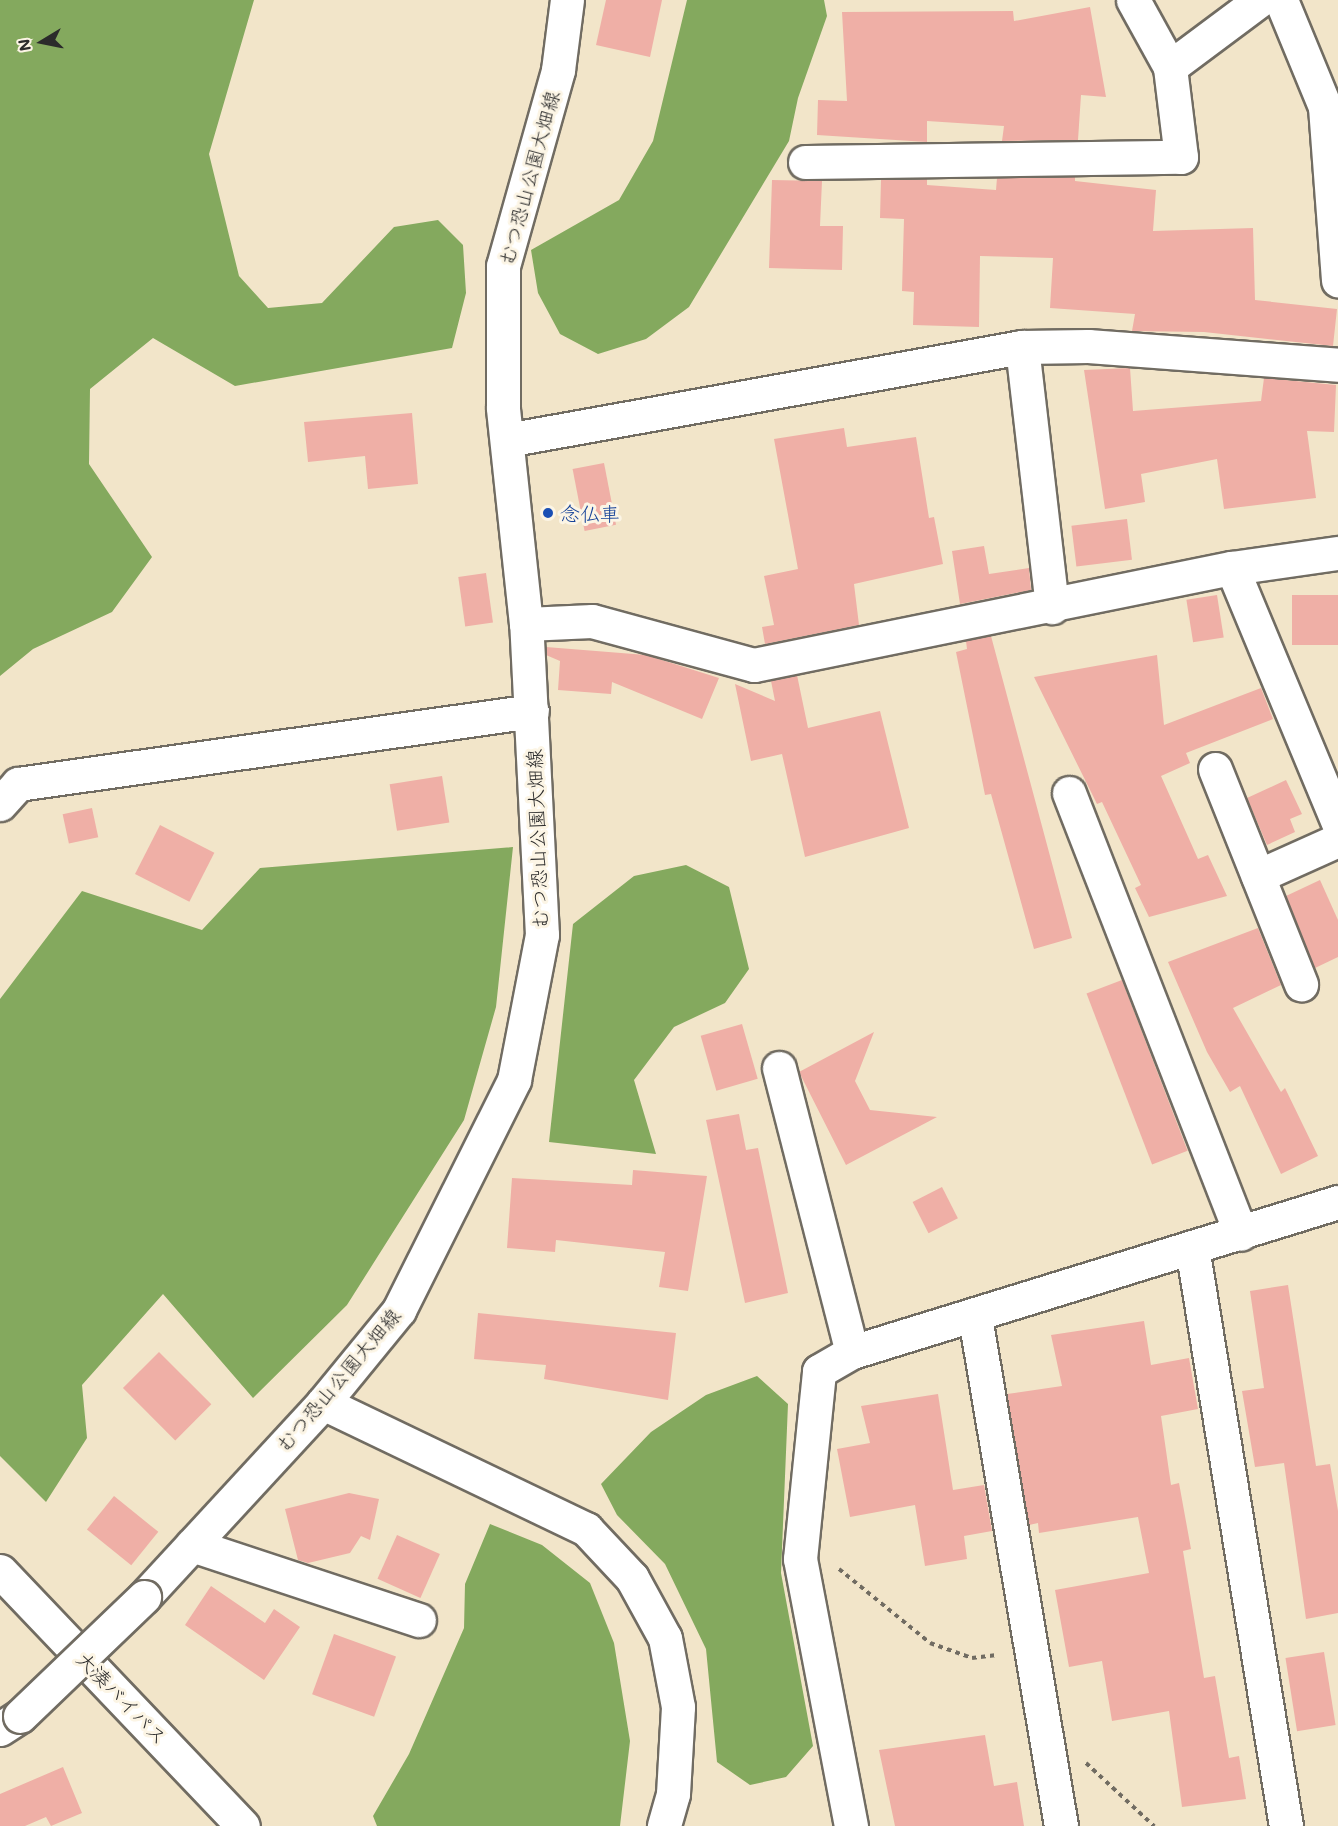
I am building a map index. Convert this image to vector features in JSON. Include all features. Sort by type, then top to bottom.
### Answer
[{"type":"main road","name":"むつ恐山公園大畑線","points":[[10,1722],[71,1672],[144,1597],[323,1403],[399,1310],[514,1080],[542,935],[526,624],[507,440],[503,266],[558,70],[567,0]]},
{"type":"main road","points":[[805,162],[1181,157],[1170,67],[1133,0]]},
{"type":"main road","points":[[1170,67],[1260,0]]},
{"type":"main road","points":[[1281,0],[1325,107],[1338,281]]},
{"type":"main road","points":[[507,440],[1022,347],[1088,346],[1338,365]]},
{"type":"main road","points":[[1022,347],[1052,607]]},
{"type":"main road","points":[[526,624],[592,621],[754,665],[1052,607],[1232,568],[1338,554]]},
{"type":"main road","points":[[1232,568],[1338,823]]},
{"type":"main road","points":[[0,804],[18,784],[532,711]]},
{"type":"main road","points":[[1215,769],[1301,984]]},
{"type":"main road","points":[[1070,793],[1241,1234]]},
{"type":"main road","points":[[1258,876],[1338,840]]},
{"type":"main road","points":[[779,1068],[852,1352]]},
{"type":"main road","points":[[851,1826],[800,1559],[819,1371],[852,1352],[975,1317],[1338,1202]]},
{"type":"main road","points":[[1192,1247],[1286,1826]]},
{"type":"main road","points":[[975,1317],[1061,1826]]},
{"type":"main road","points":[[323,1403],[586,1529],[632,1578],[665,1638],[678,1707],[673,1794],[664,1826]]},
{"type":"main road","points":[[192,1545],[419,1620]]},
{"type":"main road","name":"大湊バイパス","points":[[0,1571],[243,1826]]},
{"type":"path","points":[[801,1538],[930,1643],[972,1658],[1032,1650]]},
{"type":"path","points":[[1049,1761],[1079,1757],[1154,1826]]},
{"type":"green space","points":[[0,0],[254,0],[209,154],[239,276],[268,308],[322,303],[394,227],[438,220],[463,245],[466,293],[452,348],[235,386],[153,338],[90,389],[89,464],[152,557],[112,612],[33,649],[0,676]]},
{"type":"green space","points":[[687,0],[824,0],[827,16],[798,98],[789,141],[689,307],[646,339],[598,354],[560,334],[538,293],[531,250],[619,200],[653,141]]},
{"type":"green space","points":[[513,847],[496,1007],[464,1120],[347,1305],[253,1398],[163,1294],[82,1385],[87,1438],[46,1502],[0,1456],[0,999],[82,891],[202,930],[260,868]]},
{"type":"green space","points":[[686,865],[729,887],[749,969],[725,1003],[674,1027],[634,1080],[656,1154],[549,1142],[573,924],[634,876]]},
{"type":"green space","points":[[757,1376],[788,1404],[781,1573],[813,1746],[786,1777],[750,1785],[717,1762],[706,1649],[665,1564],[617,1515],[601,1484],[651,1432],[706,1395]]},
{"type":"green space","points":[[490,1524],[542,1545],[590,1583],[614,1643],[630,1741],[620,1826],[377,1826],[373,1816],[409,1754],[464,1628],[465,1584]]},
{"type":"building","points":[[606,0],[662,0],[650,57],[596,45]]},
{"type":"building","points":[[1090,7],[1106,97],[1081,95],[1078,140],[1002,141],[1004,126],[927,121],[927,142],[817,135],[818,100],[847,101],[842,12],[1013,11],[1014,21]]},
{"type":"building","points":[[1075,177],[1075,181],[1156,190],[1153,231],[1253,228],[1255,300],[1337,309],[1333,346],[1204,332],[1132,331],[1135,314],[1050,308],[1053,258],[980,256],[979,327],[913,325],[914,292],[902,291],[904,219],[880,218],[881,180],[927,179],[927,185],[996,190],[997,178]]},
{"type":"building","points":[[772,180],[822,181],[820,226],[843,226],[842,270],[769,268]]},
{"type":"building","points":[[1130,368],[1133,411],[1261,401],[1264,378],[1336,385],[1334,432],[1307,431],[1316,498],[1224,509],[1217,459],[1141,474],[1145,502],[1105,509],[1084,370]]},
{"type":"building","points":[[412,413],[418,484],[368,489],[365,456],[308,462],[304,422]]},
{"type":"building","points":[[844,428],[847,447],[916,437],[929,518],[934,517],[943,564],[854,584],[859,625],[765,644],[762,627],[774,625],[764,576],[798,569],[774,439]]},
{"type":"building","points":[[604,463],[616,525],[585,531],[573,469]]},
{"type":"building","points":[[1127,519],[1132,560],[1076,567],[1071,526]]},
{"type":"building","points":[[984,546],[989,574],[1029,568],[1031,590],[960,604],[952,551]]},
{"type":"building","points":[[486,573],[493,623],[465,626],[458,577]]},
{"type":"building","points":[[1217,595],[1224,637],[1193,642],[1186,600]]},
{"type":"building","points":[[1292,595],[1338,595],[1338,645],[1292,645]]},
{"type":"building","points":[[991,636],[1072,938],[1034,949],[991,794],[985,795],[956,652],[967,649],[966,641]]},
{"type":"building","points":[[546,647],[646,655],[719,678],[702,719],[612,682],[611,694],[558,690],[560,661],[546,655]]},
{"type":"building","points":[[1157,655],[1164,725],[1261,688],[1273,719],[1186,753],[1190,763],[1161,776],[1198,859],[1208,855],[1227,896],[1149,917],[1135,888],[1141,885],[1102,802],[1097,804],[1034,677]]},
{"type":"building","points":[[797,675],[808,728],[880,711],[909,828],[805,857],[782,754],[751,761],[735,684],[775,701],[771,681]]},
{"type":"building","points":[[442,776],[449,822],[397,831],[390,784]]},
{"type":"building","points":[[1286,780],[1302,814],[1290,819],[1295,832],[1267,845],[1247,798]]},
{"type":"building","points":[[92,808],[98,837],[69,844],[63,814]]},
{"type":"building","points":[[160,825],[214,853],[189,902],[135,874]]},
{"type":"building","points":[[1320,880],[1338,920],[1338,957],[1315,968],[1286,896]]},
{"type":"building","points":[[1258,928],[1281,985],[1233,1008],[1281,1092],[1285,1088],[1318,1156],[1281,1174],[1240,1086],[1230,1092],[1207,1052],[1168,962]]},
{"type":"building","points":[[1122,980],[1188,1151],[1152,1164],[1087,994]]},
{"type":"building","points":[[742,1024],[758,1079],[716,1091],[701,1036]]},
{"type":"building","points":[[874,1032],[855,1081],[870,1110],[937,1117],[846,1165],[799,1072]]},
{"type":"building","points":[[739,1114],[746,1150],[758,1148],[788,1293],[745,1303],[706,1120]]},
{"type":"building","points":[[633,1170],[707,1176],[688,1291],[659,1287],[665,1252],[556,1240],[555,1252],[507,1248],[512,1178],[632,1185]]},
{"type":"building","points":[[942,1187],[958,1218],[928,1233],[913,1202]]},
{"type":"building","points":[[1288,1285],[1316,1466],[1330,1464],[1338,1511],[1338,1613],[1306,1619],[1284,1463],[1255,1467],[1242,1391],[1264,1388],[1250,1291]]},
{"type":"building","points":[[478,1313],[676,1333],[668,1400],[544,1379],[546,1365],[474,1359]]},
{"type":"building","points":[[1144,1321],[1151,1365],[1189,1358],[1198,1409],[1161,1416],[1171,1485],[1179,1483],[1191,1549],[1183,1551],[1204,1678],[1215,1676],[1229,1758],[1239,1756],[1246,1799],[1182,1807],[1169,1711],[1112,1721],[1102,1661],[1069,1667],[1055,1590],[1149,1573],[1138,1517],[1039,1533],[1038,1523],[1029,1525],[1007,1394],[1062,1386],[1051,1335]]},
{"type":"building","points":[[159,1352],[211,1404],[175,1440],[123,1388]]},
{"type":"building","points":[[938,1394],[953,1490],[984,1485],[992,1531],[964,1536],[967,1559],[925,1566],[915,1505],[850,1517],[837,1449],[870,1443],[861,1406]]},
{"type":"building","points":[[349,1493],[379,1499],[370,1540],[361,1536],[350,1553],[308,1563],[298,1560],[285,1509]]},
{"type":"building","points":[[114,1496],[158,1532],[131,1565],[87,1529]]},
{"type":"building","points":[[397,1535],[440,1554],[420,1598],[377,1579]]},
{"type":"building","points":[[211,1586],[265,1623],[274,1609],[300,1627],[264,1680],[185,1625]]},
{"type":"building","points":[[334,1634],[396,1657],[374,1717],[312,1694]]},
{"type":"building","points":[[1324,1652],[1336,1725],[1297,1731],[1285,1658]]},
{"type":"building","points":[[985,1735],[994,1786],[1017,1782],[1024,1826],[895,1826],[879,1750]]},
{"type":"building","points":[[63,1767],[82,1813],[51,1826],[46,1817],[25,1826],[0,1826],[0,1794]]},
{"type":"place","name":"念仏車","points":[[548,513]]}]
